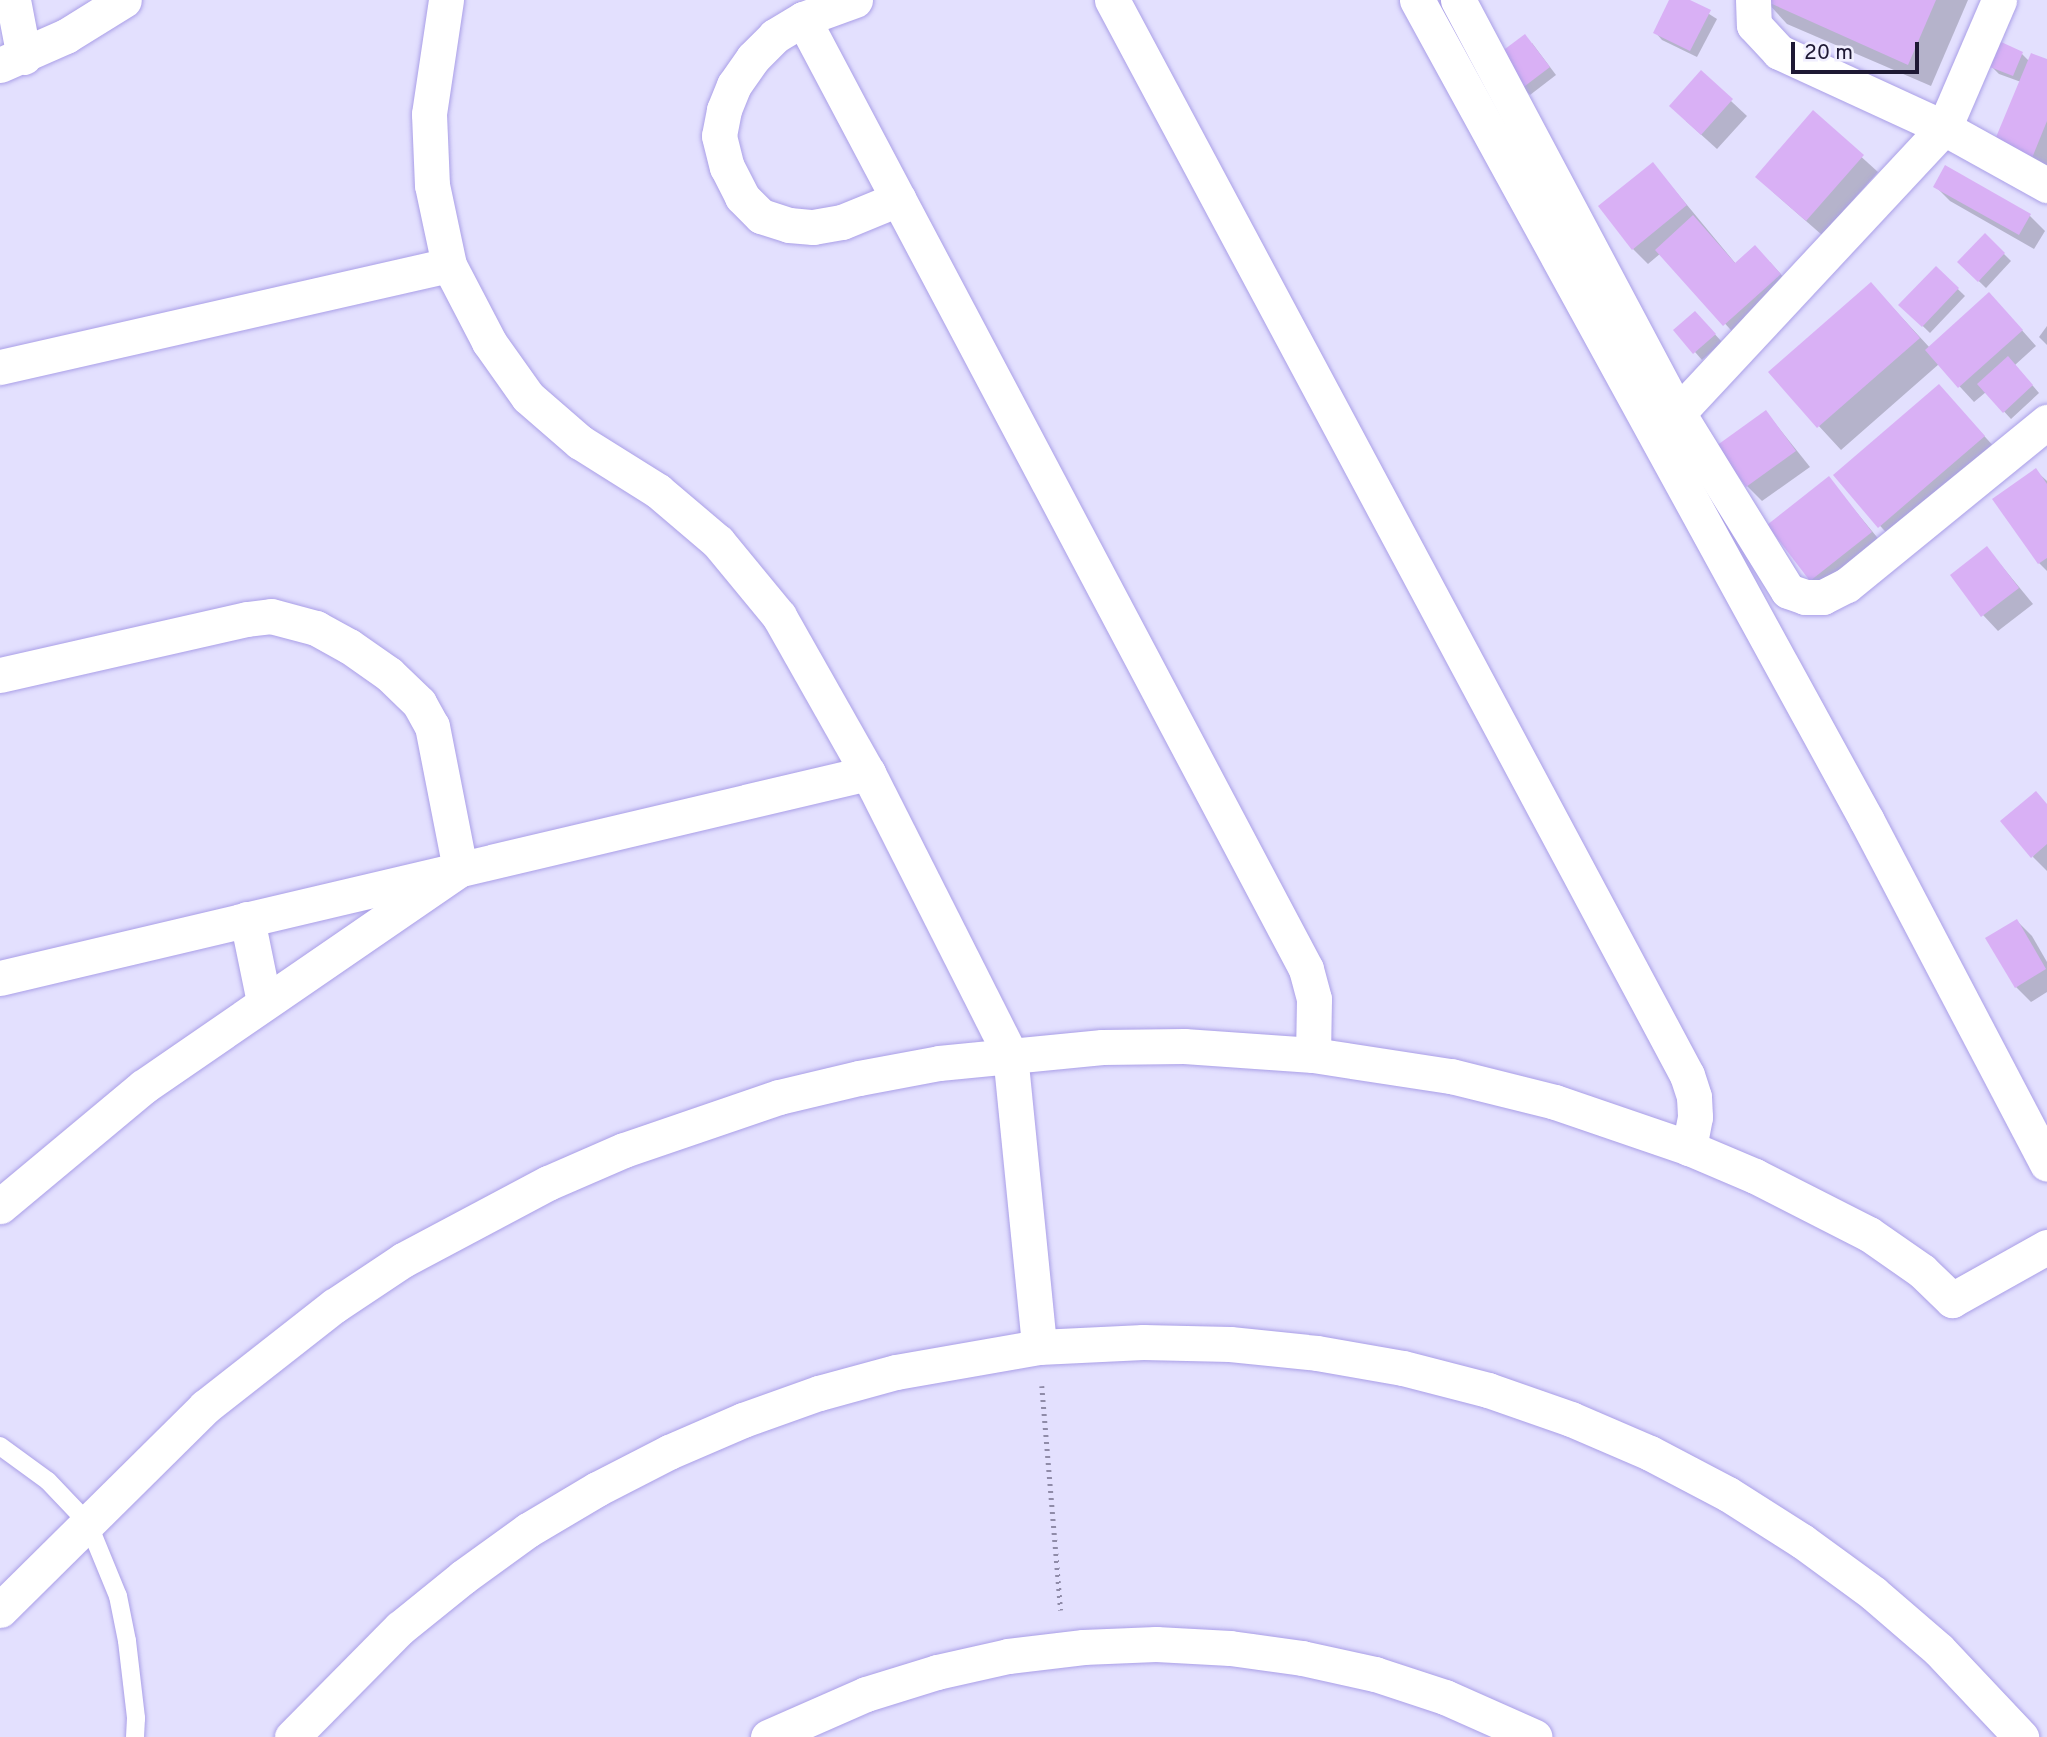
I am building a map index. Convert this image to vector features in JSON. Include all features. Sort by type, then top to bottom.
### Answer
[{"type":"street","points":[[13,0],[12,61],[96,20],[124,0]]},
{"type":"street","points":[[446,0],[429,114],[432,185],[449,265],[489,342],[528,397],[580,442],[658,491],[718,542],[744,573],[779,616],[868,773],[1010,1054],[1038,1347]]},
{"type":"street","points":[[855,0],[803,19],[775,36],[753,58],[734,85],[724,110],[719,136],[727,167],[742,197],[761,216],[789,225],[813,227],[842,222],[898,199]]},
{"type":"street","points":[[1112,0],[1687,1075],[1695,1107],[1689,1148]]},
{"type":"street","points":[[1418,0],[1867,821],[2047,1164]]},
{"type":"street","points":[[1458,0],[1678,413],[1788,591],[1805,597],[1823,597],[1847,585],[2047,422]]},
{"type":"street","points":[[1753,0],[1754,25],[1779,52],[1944,128],[2047,185]]},
{"type":"street","points":[[1678,413],[1944,128],[1999,0]]},
{"type":"street","points":[[803,19],[1306,969],[1314,999],[1314,1055]]},
{"type":"street","points":[[0,367],[449,265]]},
{"type":"street","points":[[0,676],[247,619],[271,616],[316,628],[349,646],[389,674],[419,703],[432,726],[460,869]]},
{"type":"street","points":[[0,978],[868,773]]},
{"type":"street","points":[[0,1206],[143,1087],[460,869]]},
{"type":"street","points":[[247,919],[264,1002]]},
{"type":"street","points":[[0,1609],[195,1417],[269,1355],[392,1268],[475,1220],[624,1150],[701,1121],[859,1078],[1010,1054],[1184,1046],[1314,1055],[1451,1076],[1555,1102],[1689,1148],[1755,1176],[1869,1234],[1922,1271],[1952,1300],[2047,1247]]},
{"type":"street","points":[[292,1737],[400,1628],[452,1586],[528,1531],[597,1489],[669,1452],[743,1420],[819,1393],[896,1372],[1038,1347],[1143,1342],[1230,1344],[1317,1353],[1403,1368],[1488,1390],[1570,1419],[1650,1453],[1728,1494],[1802,1541],[1873,1592],[1938,1650],[2021,1737]]},
{"type":"street","points":[[768,1737],[866,1694],[937,1672],[1009,1656],[1156,1644],[1230,1648],[1302,1658],[1375,1674],[1445,1697],[1535,1737]]},
{"type":"lane","points":[[0,1446],[48,1481],[88,1523],[120,1608],[133,1692],[135,1737]]},
{"type":"path","points":[[1038,1347],[1064,1650]]},
{"type":"building","points":[[1669,0],[1690,0],[1711,10],[1690,51],[1653,33]]},
{"type":"building","points":[[1763,0],[1936,0],[1908,65]]},
{"type":"building","points":[[1525,34],[1550,67],[1521,89],[1497,55]]},
{"type":"building","points":[[1999,41],[2023,52],[2013,76],[1990,67]]},
{"type":"building","points":[[2031,53],[2047,59],[2047,121],[2032,158],[1994,142]]},
{"type":"building","points":[[1701,70],[1733,99],[1701,135],[1669,106]]},
{"type":"building","points":[[1813,110],[1864,155],[1806,221],[1755,177]]},
{"type":"building","points":[[1653,162],[1687,205],[1632,250],[1598,206]]},
{"type":"building","points":[[1945,165],[2031,214],[2019,235],[1933,187]]},
{"type":"building","points":[[1693,215],[1735,263],[1755,245],[1781,274],[1723,326],[1655,250]]},
{"type":"building","points":[[1985,233],[2005,253],[1978,282],[1957,262]]},
{"type":"building","points":[[1936,266],[1959,288],[1922,327],[1898,305]]},
{"type":"building","points":[[1871,282],[1920,338],[1817,428],[1768,372]]},
{"type":"building","points":[[1989,292],[2023,330],[1958,388],[1925,350]]},
{"type":"building","points":[[1695,311],[1716,334],[1693,354],[1673,330]]},
{"type":"building","points":[[2008,356],[2033,385],[2003,413],[1977,384]]},
{"type":"building","points":[[1939,384],[1985,436],[1878,528],[1833,475]]},
{"type":"building","points":[[1766,410],[1796,451],[1746,487],[1716,446]]},
{"type":"building","points":[[2036,468],[2047,484],[2047,558],[2038,564],[1992,499]]},
{"type":"building","points":[[1829,476],[1872,532],[1810,581],[1767,525]]},
{"type":"building","points":[[1987,546],[2019,588],[1981,617],[1950,575]]},
{"type":"building","points":[[2036,791],[2047,804],[2047,844],[2031,858],[2000,821]]},
{"type":"building","points":[[2017,919],[2046,969],[2015,988],[1985,938]]}]
